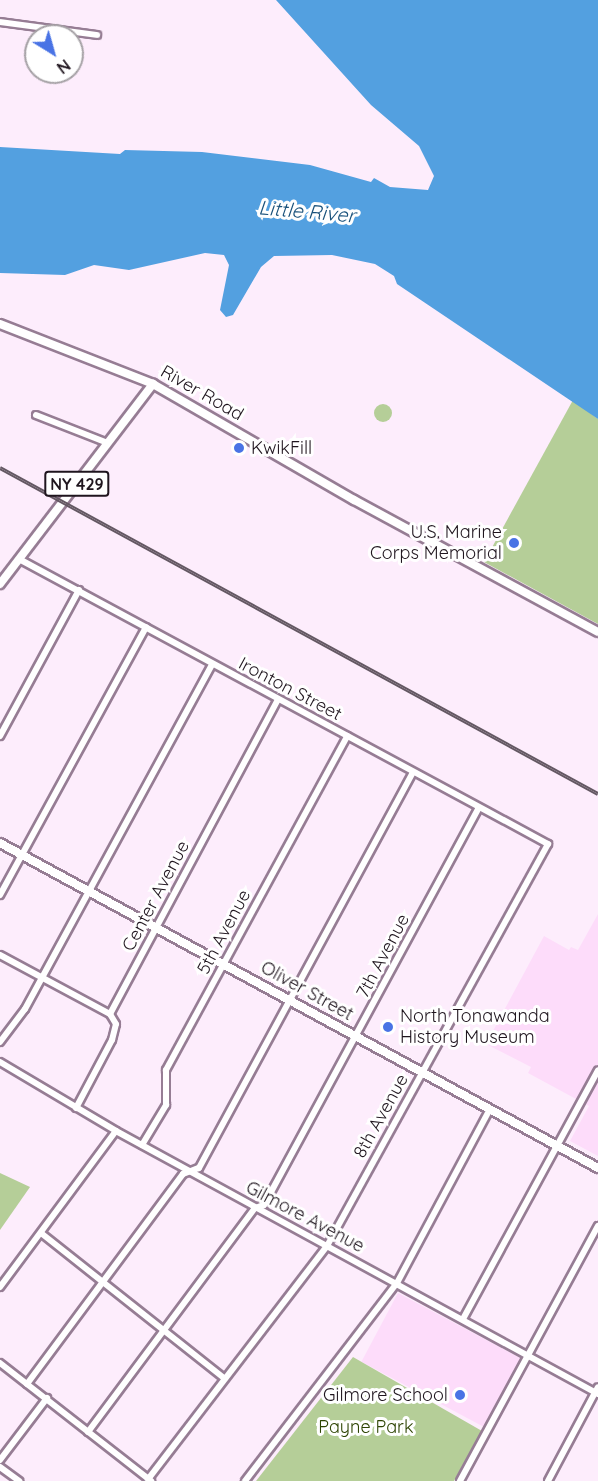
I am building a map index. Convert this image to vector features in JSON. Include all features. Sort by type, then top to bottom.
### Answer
[{"type":"main road","name":"River Road","points":[[0,324],[153,384],[354,500],[598,633]]},
{"type":"main road","name":"NY 429","points":[[0,584],[153,384]]},
{"type":"main road","name":"Oliver Street","points":[[0,843],[598,1168]]},
{"type":"street","points":[[0,22],[97,35]]},
{"type":"street","points":[[36,415],[108,442]]},
{"type":"street","name":"Ironton Street","points":[[19,559],[548,844]]},
{"type":"street","points":[[0,736],[79,590]]},
{"type":"street","points":[[0,896],[146,627]]},
{"type":"street","points":[[0,1042],[42,978],[212,664]]},
{"type":"street","name":"Center Avenue","points":[[110,1014],[279,699]]},
{"type":"street","name":"5th Avenue","points":[[142,1145],[166,1105],[166,1070],[347,736]]},
{"type":"street","points":[[27,1384],[183,1174],[199,1168],[413,772]]},
{"type":"street","name":"7th Avenue","points":[[88,1432],[255,1208],[264,1205],[479,808]]},
{"type":"street","name":"8th Avenue","points":[[149,1480],[224,1378],[327,1246],[548,844]]},
{"type":"street","points":[[0,955],[110,1014],[116,1024],[112,1040],[76,1108]]},
{"type":"street","name":"Gilmore Avenue","points":[[0,1062],[116,1131],[255,1208],[597,1391]]},
{"type":"street","points":[[463,1319],[598,1070]]},
{"type":"street","points":[[245,1481],[397,1283],[490,1109]]},
{"type":"street","points":[[0,1287],[116,1131]]},
{"type":"street","points":[[460,1481],[598,1226]]},
{"type":"street","points":[[41,1233],[224,1378]]},
{"type":"street","points":[[0,1363],[149,1480]]},
{"type":"street","points":[[548,1481],[597,1391]]},
{"type":"street","points":[[0,1460],[47,1398]]},
{"type":"street","points":[[0,1467],[19,1481]]},
{"type":"shaded area","points":[[598,914],[598,1156],[570,1141],[589,1106],[528,1073],[531,1067],[486,1044],[544,936],[569,950],[571,947],[578,950]]},
{"type":"shaded area","name":"Gilmore School","points":[[398,1293],[522,1359],[485,1428],[361,1362]]},
{"type":"green space","points":[[573,400],[598,419],[598,624],[484,562]]},
{"type":"green space","points":[[379,404],[387,404],[392,409],[390,420],[379,422],[374,417],[374,409]]},
{"type":"green space","points":[[0,1173],[30,1187],[0,1230]]},
{"type":"green space","name":"Payne Park","points":[[353,1357],[482,1431],[454,1481],[256,1481]]},
{"type":"water","name":"Little River","points":[[276,0],[598,0],[598,419],[397,284],[394,276],[375,264],[332,255],[274,256],[261,267],[233,315],[226,317],[220,310],[229,265],[224,255],[205,253],[129,270],[94,265],[65,275],[0,273],[0,147],[120,154],[125,150],[202,152],[310,165],[371,182],[374,178],[390,187],[428,190],[434,176],[419,146],[371,105]]},
{"type":"railway","points":[[0,468],[598,794]]},
{"type":"place","name":"KwikFill","points":[[239,448]]},
{"type":"place","name":"U.S. Marine Corps Memorial","points":[[514,543]]},
{"type":"place","name":"North Tonawanda History Museum","points":[[388,1027]]},
{"type":"place","name":"Gilmore School","points":[[460,1395]]}]
